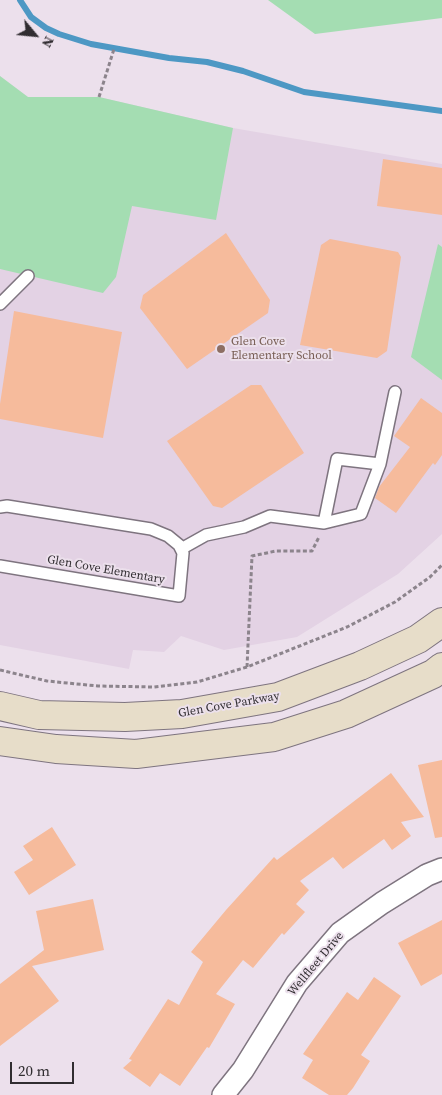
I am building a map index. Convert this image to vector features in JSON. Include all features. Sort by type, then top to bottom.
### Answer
[{"type":"main road","name":"Glen Cove Parkway","points":[[0,706],[39,715],[125,717],[182,714],[278,697],[360,666],[418,639],[442,622]]},
{"type":"main road","points":[[0,741],[56,749],[136,754],[264,738],[346,714],[433,674],[442,667]]},
{"type":"street","name":"Wellfleet Drive","points":[[224,1095],[243,1070],[297,983],[340,932],[427,875],[442,869]]},
{"type":"lane","points":[[0,304],[28,276]]},
{"type":"lane","points":[[0,507],[7,506],[151,529],[168,536],[179,544],[181,549],[206,536],[244,527],[270,516],[324,523],[361,514],[380,464],[395,392]]},
{"type":"lane","points":[[324,523],[336,459],[380,464]]},
{"type":"lane","name":"Glen Cove Elementary","points":[[0,566],[179,596],[183,553],[181,549]]},
{"type":"path","points":[[99,97],[114,48]]},
{"type":"path","points":[[247,667],[252,556],[276,551],[312,551],[324,523]]},
{"type":"path","points":[[0,670],[47,681],[98,686],[154,687],[197,682],[247,667],[347,627],[395,602],[430,577],[442,565]]},
{"type":"shaded area","name":"Glen Cove Elementary School","points":[[0,76],[28,97],[99,97],[233,128],[442,164],[442,534],[398,574],[297,637],[224,650],[181,636],[164,652],[133,650],[129,669],[0,645]]},
{"type":"green space","points":[[268,0],[442,0],[442,18],[315,34]]},
{"type":"green space","points":[[0,76],[28,97],[99,97],[233,128],[216,220],[132,206],[116,277],[103,293],[0,269]]},
{"type":"green space","points":[[438,244],[442,247],[442,380],[411,357]]},
{"type":"building","points":[[383,159],[442,168],[442,215],[377,206]]},
{"type":"building","points":[[226,233],[270,300],[268,313],[187,369],[140,308],[143,295]]},
{"type":"building","points":[[330,239],[398,252],[401,257],[387,351],[377,358],[300,345],[321,245]]},
{"type":"building","points":[[14,311],[122,332],[103,438],[0,419],[0,404]]},
{"type":"building","points":[[251,385],[261,385],[304,453],[222,508],[213,506],[167,441]]},
{"type":"building","points":[[421,398],[442,413],[442,455],[435,465],[433,463],[396,513],[375,498],[379,487],[410,447],[394,436]]},
{"type":"building","points":[[442,760],[442,837],[435,838],[418,765]]},
{"type":"building","points":[[391,773],[424,817],[401,822],[411,836],[392,850],[384,839],[343,869],[333,857],[300,881],[309,890],[296,904],[305,912],[284,935],[282,933],[253,968],[243,960],[216,994],[235,1004],[209,1048],[207,1047],[180,1086],[160,1073],[150,1087],[123,1068],[132,1060],[129,1059],[168,999],[179,1005],[203,962],[191,952],[274,857],[277,860]]},
{"type":"building","points":[[52,827],[76,865],[29,895],[14,872],[33,860],[23,846]]},
{"type":"building","points":[[93,899],[104,950],[32,966],[59,1001],[0,1046],[0,984],[44,950],[36,911]]},
{"type":"building","points":[[442,920],[442,974],[421,986],[398,943]]},
{"type":"building","points":[[374,977],[401,996],[361,1055],[370,1061],[353,1088],[347,1095],[329,1095],[302,1078],[313,1060],[303,1054],[347,992],[358,1000]]},
{"type":"waterway","points":[[20,0],[31,17],[46,28],[91,44],[169,58],[207,62],[243,71],[304,92],[442,111]]},
{"type":"place","name":"Glen Cove Elementary School","points":[[221,349]]}]
